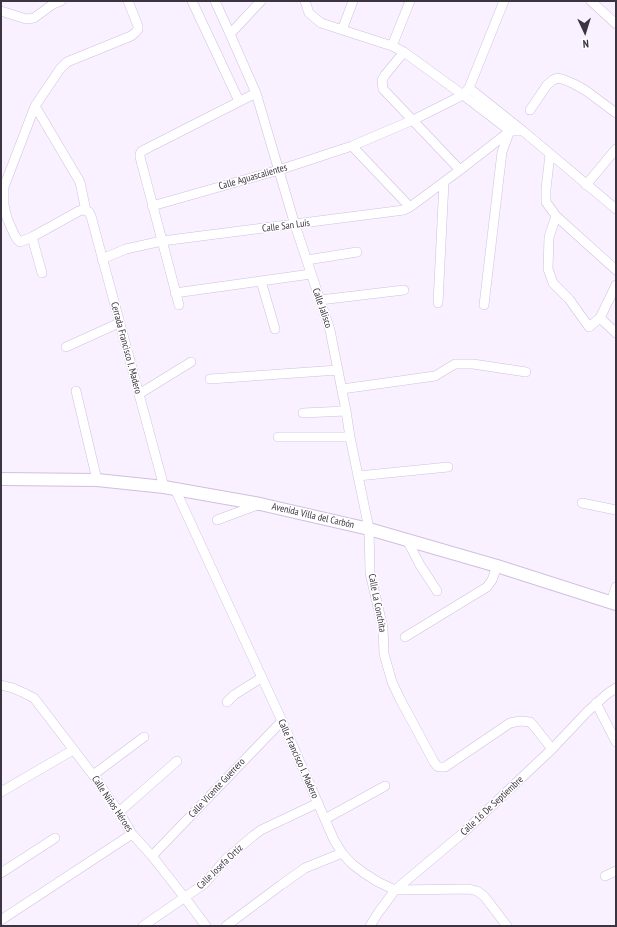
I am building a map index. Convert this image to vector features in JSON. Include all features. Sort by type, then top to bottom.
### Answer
[{"type":"main road","name":"Avenida Villa del Carbón","points":[[1,479],[97,480],[170,488],[260,504],[369,529],[497,566],[613,603]]},
{"type":"street","points":[[1,11],[26,19],[34,18],[53,4],[61,1]]},
{"type":"street","points":[[86,211],[82,210],[21,242],[14,234],[4,205],[4,186],[35,106],[60,69],[67,62],[131,36],[136,32],[138,26],[128,1]]},
{"type":"street","points":[[192,1],[239,101]]},
{"type":"street","name":"Calle Jalisco","points":[[214,1],[256,93],[295,225],[330,330],[369,529]]},
{"type":"street","points":[[230,34],[261,1]]},
{"type":"street","points":[[304,1],[309,13],[321,23],[392,46],[404,52],[466,92],[523,131],[616,209]]},
{"type":"street","points":[[342,30],[353,1]]},
{"type":"street","points":[[392,46],[410,1]]},
{"type":"street","points":[[466,92],[504,1]]},
{"type":"street","points":[[591,1],[616,24]]},
{"type":"street","points":[[404,52],[382,80],[383,89],[460,170]]},
{"type":"street","points":[[530,110],[547,85],[558,78],[585,90],[616,113]]},
{"type":"street","points":[[466,92],[510,131]]},
{"type":"street","name":"Calle Aguascalientes","points":[[152,206],[279,170],[352,146],[413,120],[466,92]]},
{"type":"street","points":[[178,306],[140,154],[142,151],[256,93]]},
{"type":"street","name":"Cerrada Francisco I. Madero","points":[[35,106],[80,182],[86,211],[89,212],[91,216],[138,394],[170,488]]},
{"type":"street","points":[[352,146],[410,207],[510,131],[523,131]]},
{"type":"street","points":[[484,305],[502,152],[510,131]]},
{"type":"street","points":[[586,185],[616,149]]},
{"type":"street","points":[[550,154],[546,202],[556,216],[616,270]]},
{"type":"street","points":[[438,303],[444,182]]},
{"type":"street","name":"Calle San Luis","points":[[102,259],[126,249],[162,242],[404,210],[410,207]]},
{"type":"street","points":[[556,216],[549,237],[548,269],[553,283],[569,299],[589,327],[600,318],[616,285]]},
{"type":"street","points":[[32,237],[42,274]]},
{"type":"street","points":[[307,260],[357,252]]},
{"type":"street","points":[[175,293],[311,274]]},
{"type":"street","points":[[261,281],[275,330]]},
{"type":"street","points":[[320,300],[404,290]]},
{"type":"street","points":[[600,318],[616,333]]},
{"type":"street","points":[[66,347],[119,323]]},
{"type":"street","points":[[138,394],[191,362]]},
{"type":"street","points":[[342,389],[435,376],[455,364],[473,364],[526,372]]},
{"type":"street","points":[[210,379],[338,370]]},
{"type":"street","points":[[76,391],[97,480]]},
{"type":"street","points":[[303,413],[346,411]]},
{"type":"street","points":[[278,437],[350,437]]},
{"type":"street","points":[[358,476],[448,467]]},
{"type":"street","name":"Calle Francisco I. Madero","points":[[170,488],[282,721],[334,840],[342,853],[352,864],[364,873],[395,890],[469,889],[477,891],[484,896],[507,926]]},
{"type":"street","points":[[217,520],[260,504]]},
{"type":"street","points":[[582,504],[616,510]]},
{"type":"street","name":"Calle La Conchita","points":[[369,529],[370,573],[383,628],[384,654],[390,677],[436,764],[439,767],[448,766],[510,723],[520,721],[530,722],[552,749]]},
{"type":"street","points":[[407,540],[420,565],[437,591]]},
{"type":"street","points":[[405,637],[487,587],[492,580],[497,566]]},
{"type":"street","points":[[613,603],[616,587]]},
{"type":"street","points":[[227,702],[238,692],[261,678]]},
{"type":"street","name":"Calle Niños Héroes","points":[[1,684],[24,692],[34,698],[93,775],[119,812],[132,834],[152,856],[206,926]]},
{"type":"street","name":"Calle 16 De Septiembre","points":[[370,926],[378,912],[395,890],[463,833],[552,749],[587,712],[616,688]]},
{"type":"street","points":[[596,704],[616,742]]},
{"type":"street","name":"Calle Vicente Guerrero","points":[[152,856],[282,721]]},
{"type":"street","points":[[93,775],[144,737]]},
{"type":"street","points":[[1,792],[73,750]]},
{"type":"street","points":[[119,812],[177,761]]},
{"type":"street","points":[[325,819],[385,786]]},
{"type":"street","name":"Calle Josefa Ortiz","points":[[143,926],[185,898],[208,880],[226,859],[261,830],[318,803]]},
{"type":"street","points":[[1,920],[132,834]]},
{"type":"street","points":[[1,873],[55,838]]},
{"type":"street","points":[[226,926],[305,868],[342,853]]},
{"type":"street","points":[[605,876],[616,871]]}]
